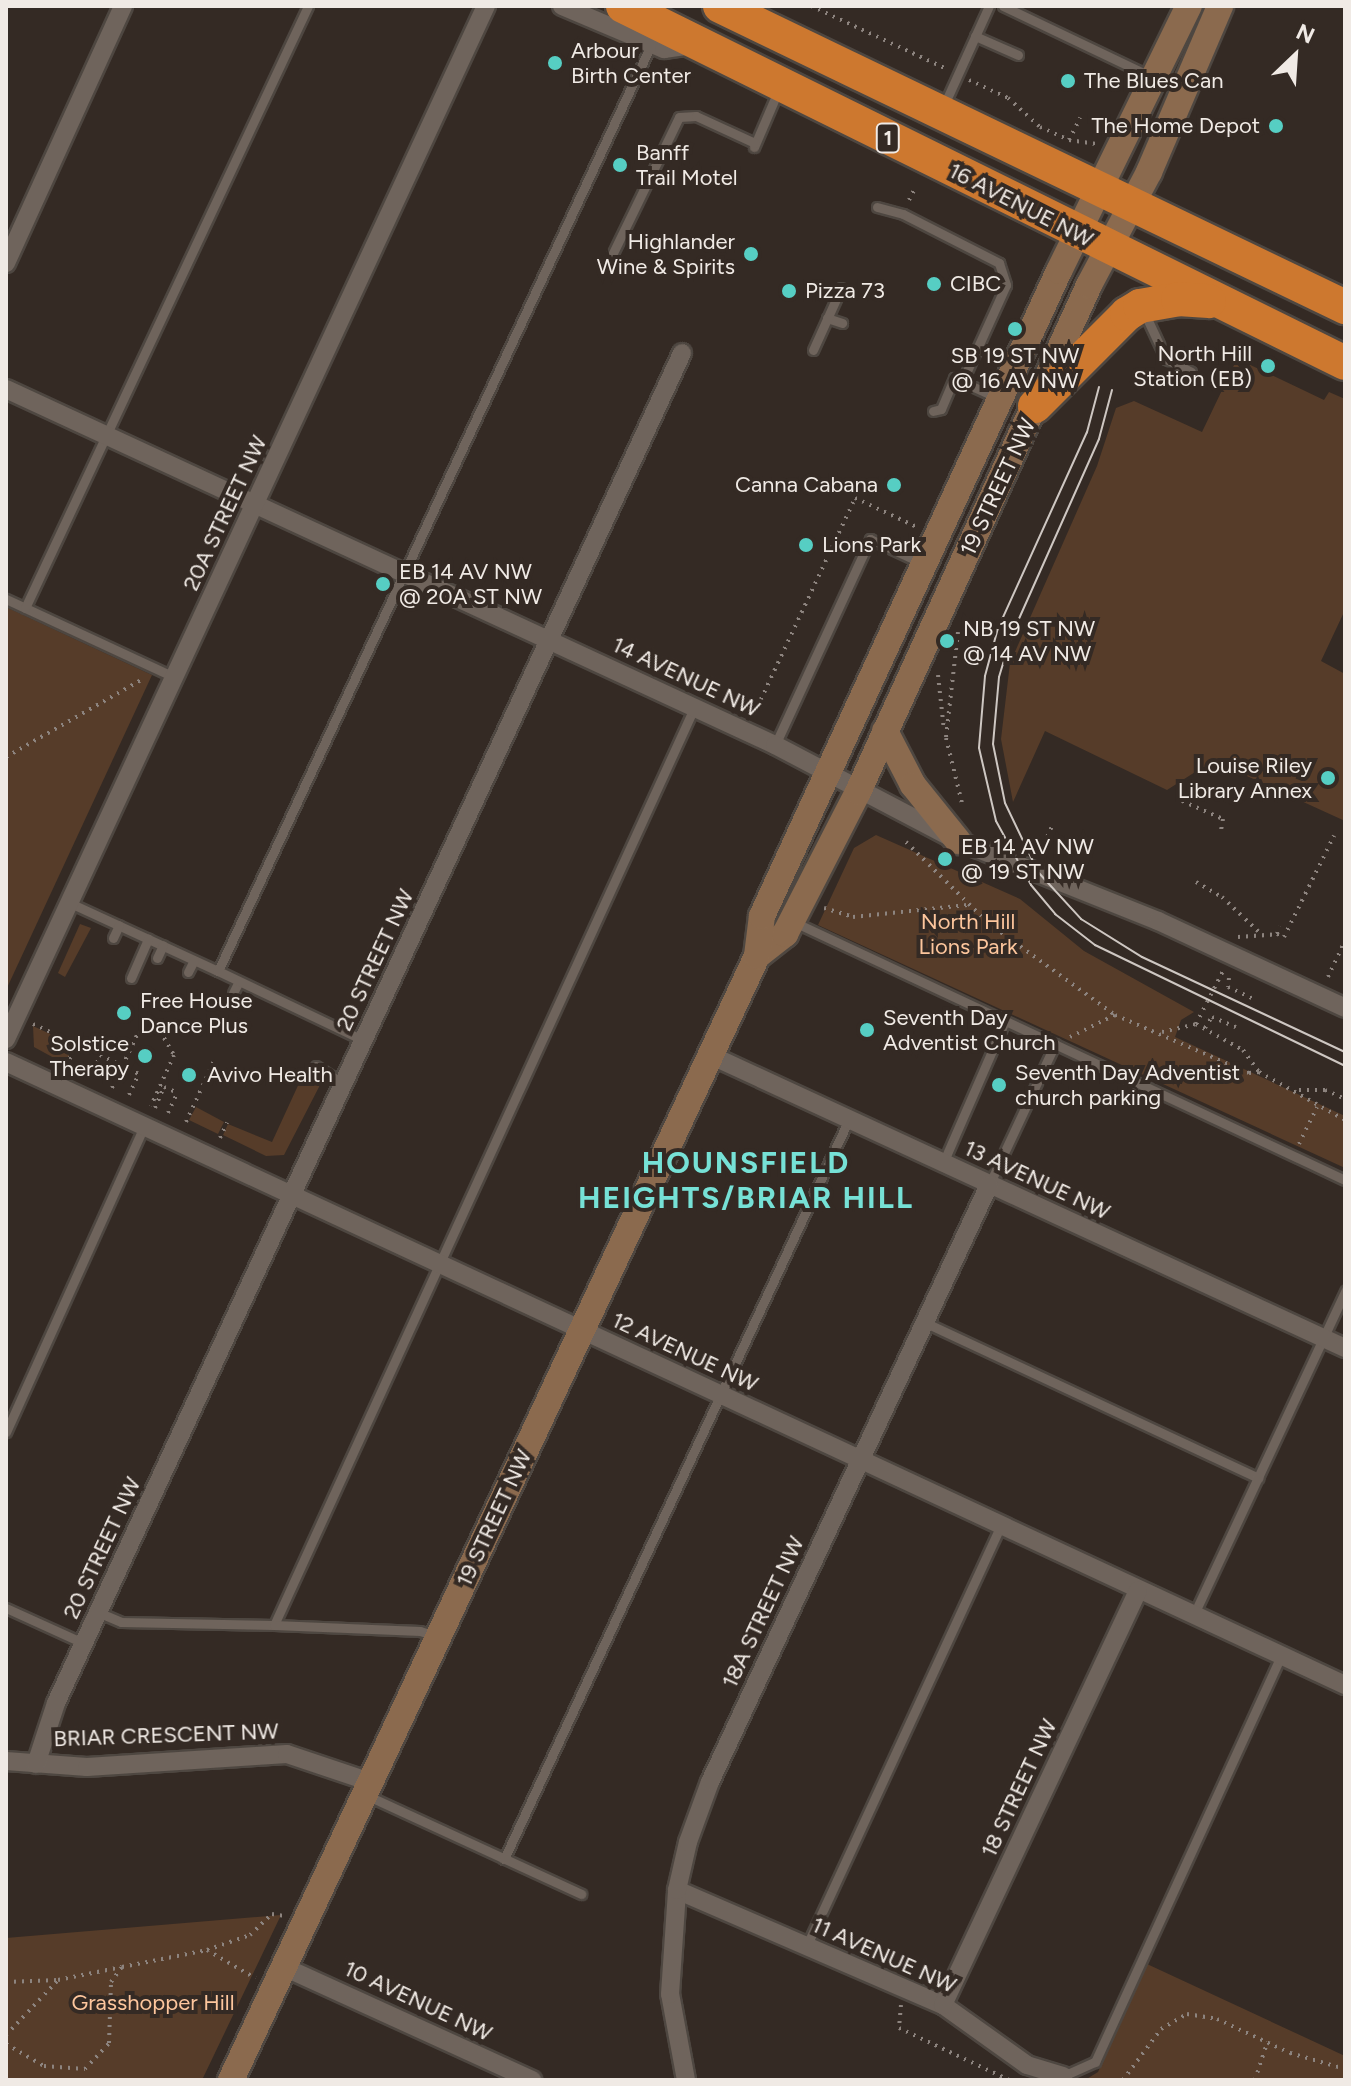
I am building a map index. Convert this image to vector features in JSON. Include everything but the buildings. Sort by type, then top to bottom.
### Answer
[{"type":"highway","name":"16 AVENUE NW","points":[[623,6],[1092,241],[1345,363]]},
{"type":"highway","name":"1","points":[[720,6],[942,110],[1345,307]]},
{"type":"highway","points":[[1035,406],[1121,317],[1140,306],[1216,301]]},
{"type":"street","points":[[6,263],[123,6]]},
{"type":"street","name":"20A STREET NW","points":[[6,1039],[486,6]]},
{"type":"street","points":[[562,6],[664,49],[699,44]]},
{"type":"street","name":"19 STREET NW","points":[[757,956],[792,922],[858,792],[1035,406],[1092,241],[1101,189],[1189,6]]},
{"type":"street","name":"19 STREET NW","points":[[231,2080],[757,956],[762,916],[1001,400],[1092,241],[1132,204],[1220,6]]},
{"type":"street","name":"20 STREET NW","points":[[36,1764],[83,1643],[100,1613],[682,353]]},
{"type":"street","name":"14 AVENUE NW","points":[[6,389],[775,745],[858,792],[958,841],[1158,921],[1345,1008]]},
{"type":"street","points":[[885,731],[913,785],[958,841]]},
{"type":"street","name":"13 AVENUE NW","points":[[710,1055],[1345,1348]]},
{"type":"street","name":"12 AVENUE NW","points":[[6,1062],[1345,1685]]},
{"type":"street","name":"18A STREET NW","points":[[686,2080],[670,1994],[677,1890],[710,1782],[989,1185]]},
{"type":"street","name":"18 STREET NW","points":[[943,2005],[1138,1591]]},
{"type":"street","name":"BRIAR CRESCENT NW","points":[[6,1761],[87,1767],[287,1754],[367,1788]]},
{"type":"street","name":"11 AVENUE NW","points":[[677,1890],[943,2005],[1027,2065],[1063,2076]]},
{"type":"street","name":"10 AVENUE NW","points":[[284,1967],[532,2080]]},
{"type":"lane","points":[[25,608],[308,6]]},
{"type":"lane","points":[[942,110],[989,6]]},
{"type":"lane","points":[[1003,6],[1155,78]]},
{"type":"lane","points":[[975,36],[1018,55]]},
{"type":"lane","points":[[218,971],[651,45]]},
{"type":"lane","points":[[612,255],[679,117],[696,116],[754,146],[782,84]]},
{"type":"lane","points":[[877,207],[903,214],[999,263],[1006,285],[958,380],[941,409],[933,411]]},
{"type":"lane","points":[[813,350],[841,288]]},
{"type":"lane","points":[[1140,306],[1166,359],[1191,372]]},
{"type":"lane","points":[[827,318],[842,323]]},
{"type":"lane","points":[[958,380],[1001,400]]},
{"type":"lane","points":[[775,745],[870,539],[926,565]]},
{"type":"lane","points":[[6,599],[176,678]]},
{"type":"lane","points":[[274,1625],[437,1263],[694,708]]},
{"type":"lane","points":[[70,903],[365,1041]]},
{"type":"lane","points":[[792,922],[1345,1180]]},
{"type":"lane","points":[[113,938],[119,925]]},
{"type":"lane","points":[[131,978],[148,939]]},
{"type":"lane","points":[[157,958],[163,945]]},
{"type":"lane","points":[[188,972],[194,960]]},
{"type":"lane","points":[[233,993],[239,981]]},
{"type":"lane","points":[[943,1163],[1005,1021]]},
{"type":"lane","points":[[989,1185],[1055,1044]]},
{"type":"lane","points":[[316,1066],[344,1084]]},
{"type":"lane","points":[[504,1859],[849,1119]]},
{"type":"lane","points":[[6,1432],[143,1128]]},
{"type":"lane","points":[[1193,1616],[1345,1291]]},
{"type":"lane","points":[[924,1322],[1258,1478]]},
{"type":"lane","points":[[806,1947],[1000,1527]]},
{"type":"lane","points":[[6,1608],[83,1643]]},
{"type":"lane","points":[[100,1613],[121,1622],[420,1631],[438,1637]]},
{"type":"lane","points":[[1063,2076],[1095,2062],[1280,1657]]},
{"type":"lane","points":[[367,1788],[504,1859],[581,1894]]},
{"type":"path","points":[[1069,140],[1080,118]]},
{"type":"path","points":[[753,716],[855,498],[925,531]]},
{"type":"path","points":[[946,736],[958,622]]},
{"type":"path","points":[[938,673],[946,736],[963,807]]},
{"type":"path","points":[[6,757],[152,675]]},
{"type":"path","points":[[1182,801],[1223,819],[1221,830]]},
{"type":"path","points":[[1044,844],[1053,824]]},
{"type":"path","points":[[1238,937],[1260,933],[1284,937],[1334,836]]},
{"type":"path","points":[[906,842],[967,905],[1115,1015],[1162,1032],[1249,1073],[1259,1072]]},
{"type":"path","points":[[1196,882],[1222,897],[1260,933]]},
{"type":"path","points":[[815,905],[853,917],[967,905]]},
{"type":"path","points":[[1277,934],[1280,927]]},
{"type":"path","points":[[1328,977],[1345,941]]},
{"type":"path","points":[[1196,1024],[1223,971]]},
{"type":"path","points":[[1229,978],[1228,987],[1254,999]]},
{"type":"path","points":[[1055,1044],[1115,1015]]},
{"type":"path","points":[[1205,1028],[1212,1017],[1236,1027]]},
{"type":"path","points":[[31,1023],[76,1043],[66,1066]]},
{"type":"path","points":[[1162,1032],[1196,1024],[1205,1028],[1243,1050],[1259,1072],[1299,1090],[1317,1107],[1345,1120]]},
{"type":"path","points":[[112,1088],[138,1033],[160,1031],[174,1055],[153,1107],[164,1087],[178,1092],[168,1113]]},
{"type":"path","points":[[1243,1050],[1247,1044]]},
{"type":"path","points":[[90,1077],[100,1054],[139,1073],[129,1095]]},
{"type":"path","points":[[186,1122],[214,1061]]},
{"type":"path","points":[[1299,1090],[1325,1090],[1345,1099]]},
{"type":"path","points":[[1294,1156],[1317,1107]]},
{"type":"path","points":[[220,1138],[227,1123]]},
{"type":"path","points":[[6,1982],[58,1980],[207,1950],[250,1935],[272,1914],[284,1916]]},
{"type":"path","points":[[207,1950],[255,1978]]},
{"type":"path","points":[[6,2044],[44,2066],[85,2069],[109,2043],[111,1982],[122,1967]]},
{"type":"path","points":[[6,2035],[58,1980]]},
{"type":"path","points":[[906,1991],[899,2028],[1009,2080]]},
{"type":"path","points":[[1123,2080],[1161,2029],[1187,2014],[1217,2019],[1267,2042],[1345,2069]]},
{"type":"path","points":[[1255,2080],[1267,2042]]},
{"type":"green space","points":[[1244,362],[1324,400],[1329,392],[1345,399],[1345,610],[1321,661],[1345,674],[1345,821],[1225,766],[1203,767],[1167,790],[1045,731],[1013,802],[1001,739],[1010,663],[1097,466],[1116,408],[1134,401],[1202,432],[1235,363]]},
{"type":"green space","points":[[6,607],[152,675],[6,990]]},
{"type":"green space","name":"North Hill Lions Park","points":[[876,835],[1020,899],[1084,951],[1194,1012],[1181,1020],[1175,1037],[1345,1116],[1345,1168],[818,925],[854,848]]},
{"type":"green space","points":[[80,924],[91,928],[65,977],[58,973]]},
{"type":"green space","points":[[33,1026],[74,1045],[65,1064],[34,1047]]},
{"type":"green space","points":[[310,1076],[320,1085],[284,1155],[266,1156],[223,1135],[228,1124],[272,1142],[301,1079]]},
{"type":"green space","points":[[196,1107],[224,1122],[218,1134],[189,1120]]},
{"type":"green space","name":"Grasshopper Hill","points":[[281,1915],[202,2080],[6,2080],[6,1938]]},
{"type":"green space","points":[[1147,1964],[1345,2056],[1345,2080],[1085,2080],[1098,2072]]},
{"type":"tram line","points":[[1099,387],[1087,432],[998,628],[985,676],[979,748],[996,821],[1031,885],[1055,914],[1095,945],[1345,1066]]},
{"type":"tram line","points":[[1112,390],[1099,439],[1012,634],[999,677],[993,744],[1005,803],[1038,872],[1081,919],[1142,957],[1345,1052]]},
{"type":"place","name":"Arbour Birth Center","points":[[555,63]]},
{"type":"place","name":"The Blues Can","points":[[1068,81]]},
{"type":"place","name":"The Home Depot","points":[[1276,126]]},
{"type":"place","name":"Banff Trail Motel","points":[[620,165]]},
{"type":"place","name":"Highlander Wine & Spirits","points":[[751,254]]},
{"type":"place","name":"CIBC","points":[[934,284]]},
{"type":"place","name":"Pizza 73","points":[[789,291]]},
{"type":"place","name":"SB 19 ST NW @ 16 AV NW","points":[[1015,329]]},
{"type":"place","name":"North Hill Station (EB)","points":[[1268,366]]},
{"type":"place","name":"Canna Cabana","points":[[894,485]]},
{"type":"place","name":"Lions Park","points":[[806,545]]},
{"type":"place","name":"EB 14 AV NW @ 20A ST NW","points":[[383,584]]},
{"type":"place","name":"NB 19 ST NW @ 14 AV NW","points":[[947,641]]},
{"type":"place","name":"Louise Riley Library Annex","points":[[1328,778]]},
{"type":"place","name":"EB 14 AV NW @ 19 ST NW","points":[[945,859]]},
{"type":"place","name":"Free House Dance Plus","points":[[124,1013]]},
{"type":"place","name":"Seventh Day Adventist Church","points":[[867,1030]]},
{"type":"place","name":"Solstice Therapy","points":[[145,1056]]},
{"type":"place","name":"Avivo Health","points":[[189,1075]]},
{"type":"place","name":"Seventh Day Adventist church parking","points":[[999,1085]]},
{"type":"district","name":"HOUNSFIELD HEIGHTS/BRIAR HILL","points":[[746,1180]]}]
